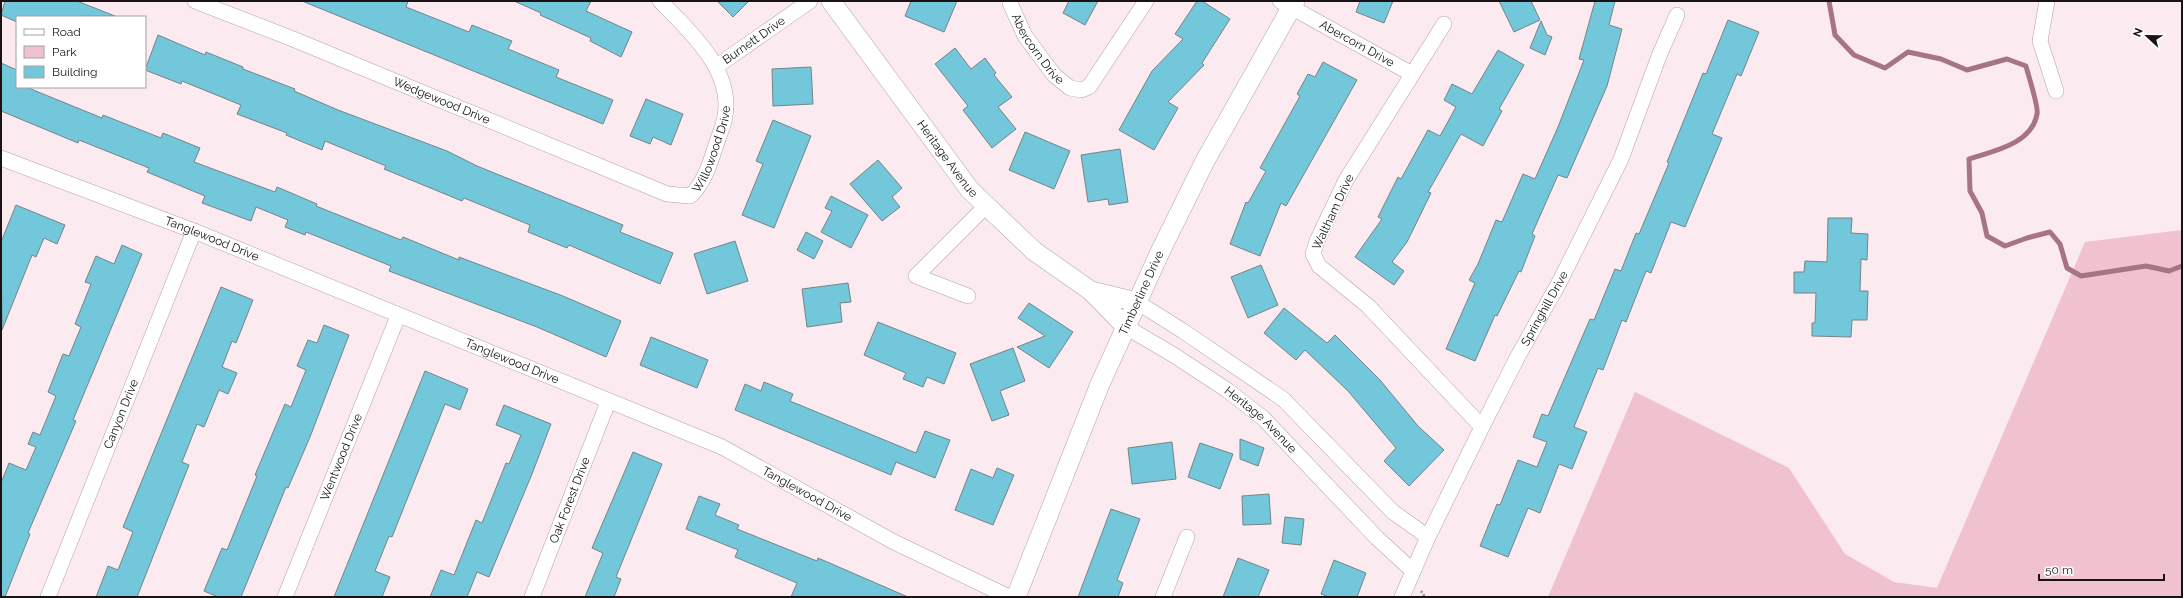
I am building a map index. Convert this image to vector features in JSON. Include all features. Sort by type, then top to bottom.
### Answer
[{"type":"street","name":"Wedgewood Drive","points":[[195,1],[293,39],[667,194],[690,196]]},
{"type":"street","name":"Willowood Drive","points":[[660,1],[676,17],[717,66],[724,82],[726,101],[725,116],[711,160],[697,190],[690,196]]},
{"type":"street","name":"Burnett Drive","points":[[717,66],[810,1]]},
{"type":"street","name":"Heritage Avenue","points":[[831,1],[970,190],[986,206],[1034,251],[1091,291],[1126,327],[1172,354],[1227,390],[1263,418],[1377,538],[1413,571]]},
{"type":"street","name":"Abercorn Drive","points":[[1010,3],[1025,36],[1054,75],[1070,88],[1081,90],[1089,87],[1146,1]]},
{"type":"street","points":[[2047,1],[2040,41],[2056,90]]},
{"type":"street","name":"Abercorn Drive","points":[[1289,3],[1412,74]]},
{"type":"street","name":"Timberline Drive","points":[[1016,597],[1100,384],[1137,302],[1205,162],[1289,3]]},
{"type":"street","name":"Springhill Drive","points":[[1402,597],[1428,537],[1482,427],[1517,358],[1560,282],[1621,159],[1659,56],[1677,15]]},
{"type":"street","name":"Waltham Drive","points":[[1444,24],[1346,180],[1317,241],[1313,254],[1318,266],[1368,306],[1482,427]]},
{"type":"street","name":"Tanglewood Drive","points":[[1,158],[194,231],[608,402],[722,447],[894,542],[1009,597]]},
{"type":"street","points":[[968,296],[916,276],[986,206]]},
{"type":"street","name":"Canyon Drive","points":[[48,597],[194,231]]},
{"type":"street","name":"Heritage Avenue","points":[[1091,291],[1137,302],[1183,331],[1283,399],[1393,512],[1428,537]]},
{"type":"street","name":"Wentwood Drive","points":[[285,597],[398,316]]},
{"type":"street","name":"Oak Forest Drive","points":[[532,597],[608,402]]},
{"type":"street","points":[[1163,597],[1187,537]]},
{"type":"green space","points":[[2182,230],[2182,597],[1548,597],[1635,392],[1789,468],[1845,554],[1894,582],[1937,588],[2085,242]]},
{"type":"building","points":[[5,1],[77,1],[115,16],[16,16],[16,22],[1,15]]},
{"type":"building","points":[[302,1],[408,1],[406,7],[469,32],[472,25],[512,41],[508,49],[559,70],[556,77],[613,100],[603,124]]},
{"type":"building","points":[[514,1],[591,1],[586,11],[632,32],[621,57],[590,41],[591,38],[540,15],[541,13]]},
{"type":"building","points":[[717,1],[749,1],[733,17]]},
{"type":"building","points":[[911,1],[957,1],[944,32],[905,16]]},
{"type":"building","points":[[1069,1],[1098,1],[1085,25],[1063,13]]},
{"type":"building","points":[[1197,1],[1202,1],[1230,19],[1202,63],[1204,65],[1168,102],[1178,108],[1154,150],[1119,130],[1152,71],[1183,39],[1175,34]]},
{"type":"building","points":[[1360,1],[1393,1],[1384,23],[1356,12]]},
{"type":"building","points":[[1499,1],[1531,1],[1540,20],[1514,32]]},
{"type":"building","points":[[1595,1],[1615,1],[1609,25],[1622,29],[1607,86],[1567,178],[1558,175],[1532,234],[1535,236],[1521,272],[1519,271],[1497,316],[1495,315],[1475,361],[1446,349],[1475,283],[1469,280],[1478,264],[1496,220],[1502,222],[1523,174],[1535,179],[1558,127],[1584,60],[1579,59]]},
{"type":"building","points":[[1728,20],[1759,32],[1741,76],[1737,74],[1712,134],[1722,138],[1685,227],[1671,222],[1651,273],[1646,271],[1626,322],[1622,320],[1603,370],[1598,368],[1574,427],[1587,432],[1572,469],[1559,464],[1540,513],[1528,508],[1508,557],[1480,546],[1497,504],[1500,505],[1518,460],[1537,467],[1547,442],[1533,437],[1542,414],[1548,416],[1590,319],[1594,320],[1615,269],[1621,271],[1636,233],[1639,234],[1669,163],[1667,162],[1703,73],[1706,74]]},
{"type":"building","points":[[1541,21],[1547,35],[1552,37],[1545,55],[1530,48]]},
{"type":"building","points":[[158,35],[205,55],[206,52],[243,67],[243,69],[295,89],[294,91],[338,110],[447,151],[477,166],[623,225],[620,232],[673,253],[660,284],[569,245],[567,248],[528,232],[530,225],[464,198],[462,201],[384,169],[386,166],[325,141],[322,150],[286,135],[287,133],[237,114],[241,105],[182,81],[181,84],[146,70]]},
{"type":"building","points":[[955,48],[971,69],[985,58],[996,73],[994,75],[1012,97],[998,107],[1016,129],[992,148],[963,110],[968,106],[935,64]]},
{"type":"building","points":[[1498,50],[1524,65],[1499,109],[1502,111],[1483,146],[1461,134],[1428,192],[1431,193],[1407,242],[1392,262],[1404,271],[1394,285],[1355,257],[1382,219],[1378,217],[1398,177],[1401,179],[1428,130],[1440,136],[1456,107],[1444,100],[1452,84],[1472,94]]},
{"type":"building","points":[[1323,62],[1357,80],[1286,206],[1281,203],[1260,256],[1230,244],[1246,202],[1248,203],[1266,171],[1260,168],[1300,96],[1297,94],[1308,74],[1315,77]]},
{"type":"building","points":[[1,63],[16,70],[16,88],[28,88],[102,118],[103,115],[161,138],[163,133],[200,148],[194,162],[275,192],[277,187],[317,204],[316,206],[401,240],[403,237],[459,260],[459,257],[563,296],[621,321],[606,357],[537,327],[389,271],[391,266],[306,232],[305,235],[285,227],[288,220],[256,207],[251,221],[202,203],[205,196],[147,172],[149,168],[79,140],[78,143],[1,111]]},
{"type":"building","points":[[811,67],[813,104],[773,106],[772,69]]},
{"type":"building","points":[[646,99],[683,114],[671,145],[653,137],[650,144],[630,136]]},
{"type":"building","points":[[773,120],[811,136],[774,228],[742,215],[763,164],[756,161]]},
{"type":"building","points":[[1025,132],[1070,151],[1054,189],[1009,170]]},
{"type":"building","points":[[1120,149],[1128,202],[1109,205],[1108,199],[1088,202],[1081,155]]},
{"type":"building","points":[[878,160],[902,188],[892,197],[900,207],[882,221],[850,184]]},
{"type":"building","points":[[831,196],[868,215],[851,248],[821,232],[832,211],[825,208]]},
{"type":"building","points":[[16,205],[65,225],[57,244],[44,238],[36,257],[32,255],[2,330],[1,242]]},
{"type":"building","points":[[1828,218],[1852,218],[1851,233],[1868,234],[1867,260],[1861,259],[1860,291],[1868,291],[1867,320],[1852,320],[1851,337],[1812,336],[1812,323],[1815,323],[1816,293],[1794,293],[1794,272],[1804,272],[1805,261],[1827,262]]},
{"type":"building","points":[[806,232],[823,241],[814,259],[797,250]]},
{"type":"building","points":[[735,241],[748,281],[707,294],[694,254]]},
{"type":"building","points":[[122,245],[142,254],[73,420],[76,421],[28,533],[30,534],[5,597],[1,597],[1,483],[9,463],[26,470],[36,447],[28,444],[33,432],[40,435],[56,396],[48,392],[63,354],[69,356],[81,327],[75,324],[91,284],[85,282],[96,256],[114,264]]},
{"type":"building","points":[[1261,265],[1278,305],[1248,318],[1231,277]]},
{"type":"building","points":[[848,283],[851,302],[840,303],[842,322],[807,327],[802,289]]},
{"type":"building","points":[[221,287],[253,300],[236,343],[232,341],[222,367],[237,373],[228,394],[219,390],[204,427],[197,424],[182,462],[189,465],[137,597],[96,597],[108,566],[118,570],[133,532],[123,527]]},
{"type":"building","points":[[1029,303],[1073,332],[1049,368],[1017,347],[1045,336],[1018,318]]},
{"type":"building","points":[[1284,308],[1327,343],[1335,335],[1380,380],[1418,426],[1444,450],[1409,486],[1384,461],[1396,448],[1348,391],[1305,350],[1296,360],[1264,333]]},
{"type":"building","points":[[878,322],[956,353],[944,384],[927,377],[923,387],[903,379],[906,373],[864,355]]},
{"type":"building","points":[[324,325],[349,335],[310,437],[288,488],[286,487],[241,597],[218,597],[204,591],[222,548],[227,550],[257,476],[255,475],[285,404],[291,407],[306,370],[297,366],[308,340],[317,343]]},
{"type":"building","points":[[651,337],[708,360],[697,388],[640,365]]},
{"type":"building","points":[[1013,348],[1025,381],[1000,391],[1009,415],[992,421],[970,364]]},
{"type":"building","points":[[425,371],[468,389],[460,410],[445,404],[392,537],[389,536],[375,571],[390,577],[382,597],[334,597]]},
{"type":"building","points":[[764,382],[793,394],[790,401],[916,453],[925,431],[950,440],[935,478],[896,462],[891,475],[735,410],[745,384],[761,391]]},
{"type":"building","points":[[504,405],[551,424],[532,474],[489,577],[477,572],[467,597],[430,597],[441,570],[454,575],[476,520],[482,523],[506,463],[509,464],[521,435],[496,425]]},
{"type":"building","points":[[1240,439],[1264,448],[1258,466],[1240,459]]},
{"type":"building","points":[[1172,442],[1176,479],[1132,484],[1128,448]]},
{"type":"building","points":[[1200,443],[1233,454],[1220,489],[1188,477]]},
{"type":"building","points":[[633,452],[662,464],[616,577],[621,579],[614,597],[585,597],[603,553],[592,548]]},
{"type":"building","points":[[997,468],[1014,475],[993,525],[955,510],[971,469],[993,478]]},
{"type":"building","points":[[1269,494],[1271,524],[1243,525],[1242,496]]},
{"type":"building","points":[[699,496],[720,504],[715,515],[739,525],[737,529],[817,561],[818,558],[908,597],[791,597],[797,583],[735,557],[738,550],[686,529]]},
{"type":"building","points":[[1111,509],[1140,519],[1117,580],[1123,583],[1118,597],[1078,597]]},
{"type":"building","points":[[1285,517],[1304,519],[1301,545],[1282,543]]},
{"type":"building","points":[[1238,558],[1269,570],[1258,597],[1223,597]]},
{"type":"building","points":[[1334,560],[1366,573],[1357,597],[1329,597],[1321,594]]},
{"type":"waterway","points":[[1829,1],[1835,35],[1854,55],[1885,68],[1908,52],[1941,59],[1967,70],[2007,59],[2026,66],[2037,110],[2034,124],[2028,133],[2010,145],[1969,159],[1970,191],[1982,213],[1987,236],[2005,246],[2050,232],[2060,244],[2067,268],[2081,276],[2146,266],[2169,271],[2182,266]]}]
